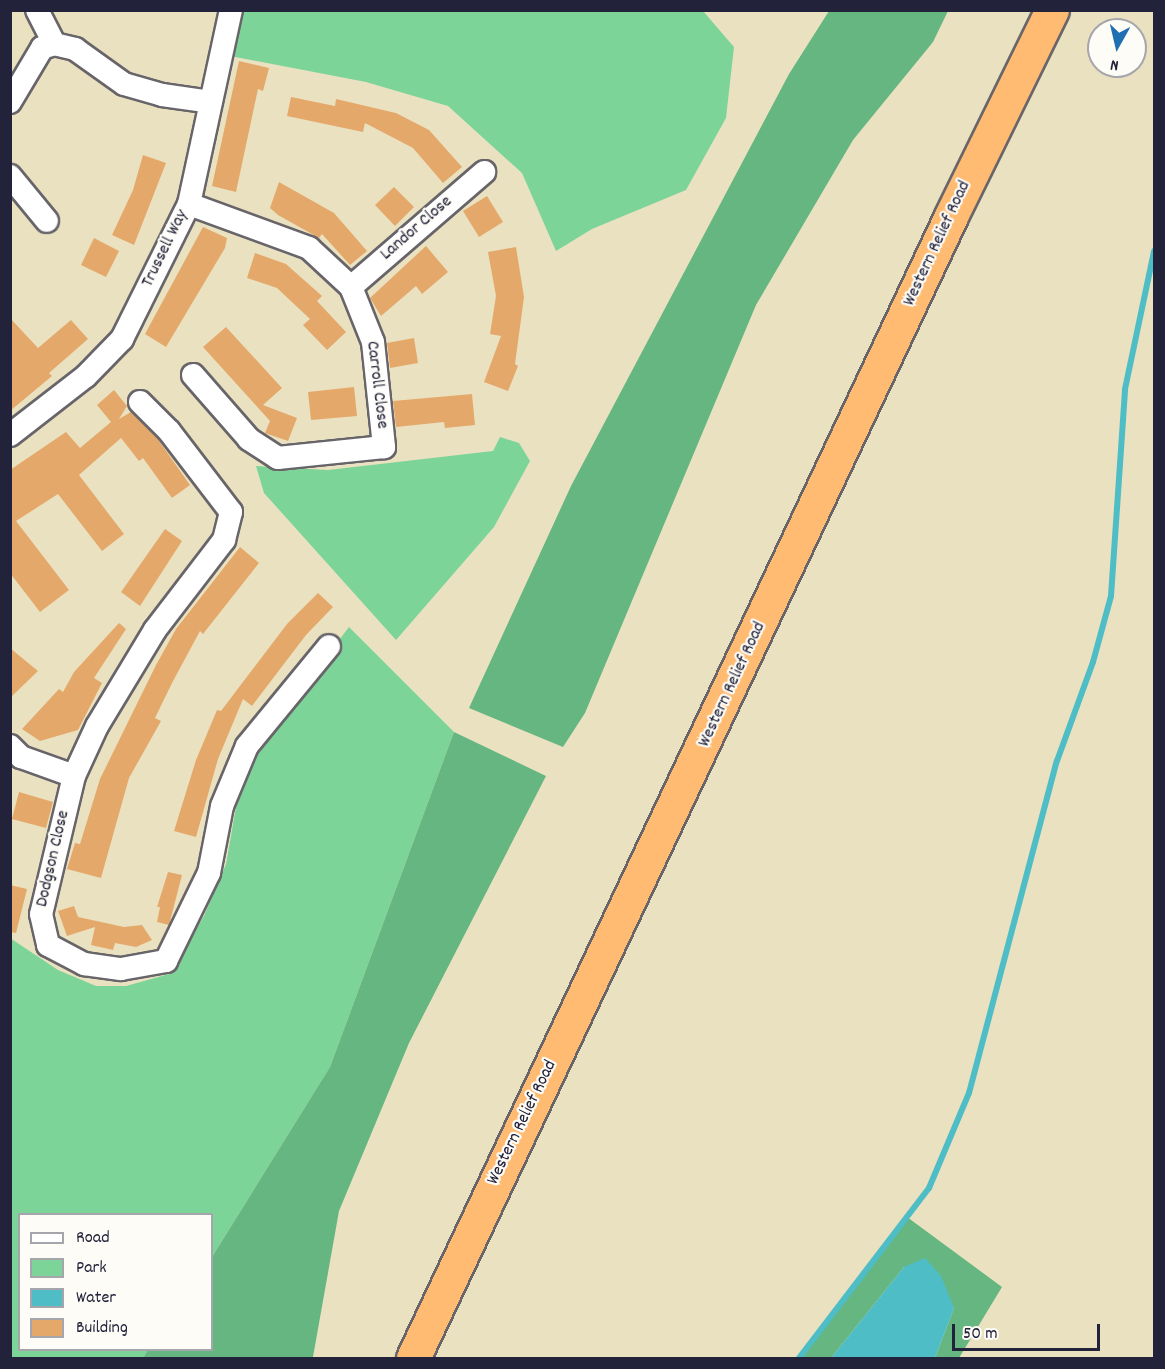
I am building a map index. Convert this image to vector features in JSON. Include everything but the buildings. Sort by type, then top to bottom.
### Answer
[{"type":"highway","name":"Western Relief Road","points":[[413,1359],[951,216],[1052,10]]},
{"type":"street","points":[[37,10],[54,44]]},
{"type":"street","name":"Trussell Way","points":[[10,435],[86,376],[122,339],[189,204],[231,10]]},
{"type":"street","points":[[10,102],[42,48],[54,44],[75,49],[124,84],[211,102]]},
{"type":"street","name":"Landor Close","points":[[351,286],[483,172]]},
{"type":"street","points":[[10,176],[47,221]]},
{"type":"street","name":"Carroll Close","points":[[189,204],[309,248],[351,286],[373,342],[384,447],[278,458],[249,439],[193,375]]},
{"type":"street","name":"Dodgson Close","points":[[140,402],[169,431],[231,512],[224,540],[155,630],[97,726],[74,777],[41,914],[48,945],[84,964],[112,968],[166,961],[209,873],[222,806],[247,746],[329,646]]},
{"type":"street","points":[[10,746],[21,757],[74,777]]},
{"type":"green space","points":[[241,10],[703,11],[734,47],[726,118],[686,190],[592,229],[556,251],[522,173],[448,106],[366,82],[230,56]]},
{"type":"green space","points":[[829,11],[948,11],[933,42],[853,140],[756,305],[585,713],[563,747],[469,708],[571,486],[789,74]]},
{"type":"green space","points":[[500,437],[519,443],[530,461],[494,527],[396,640],[264,493],[256,466],[328,470],[493,451]]},
{"type":"green space","points":[[349,627],[454,732],[330,1067],[213,1255],[213,1213],[18,1213],[18,1351],[147,1351],[143,1358],[11,1358],[10,938],[58,970],[96,986],[126,986],[169,974],[204,916],[226,864],[236,807],[260,744]]},
{"type":"green space","points":[[454,732],[546,776],[409,1043],[339,1211],[313,1357],[143,1358],[147,1351],[213,1351],[213,1255],[330,1067]]},
{"type":"green space","points":[[907,1217],[1002,1287],[959,1358],[935,1358],[954,1308],[904,1267],[831,1358],[800,1358]]},
{"type":"water","points":[[925,1258],[941,1276],[954,1308],[935,1358],[831,1358],[904,1267]]},
{"type":"waterway","points":[[799,1358],[929,1188],[969,1093],[1057,761],[1093,662],[1111,596],[1125,389],[1154,251]]}]
